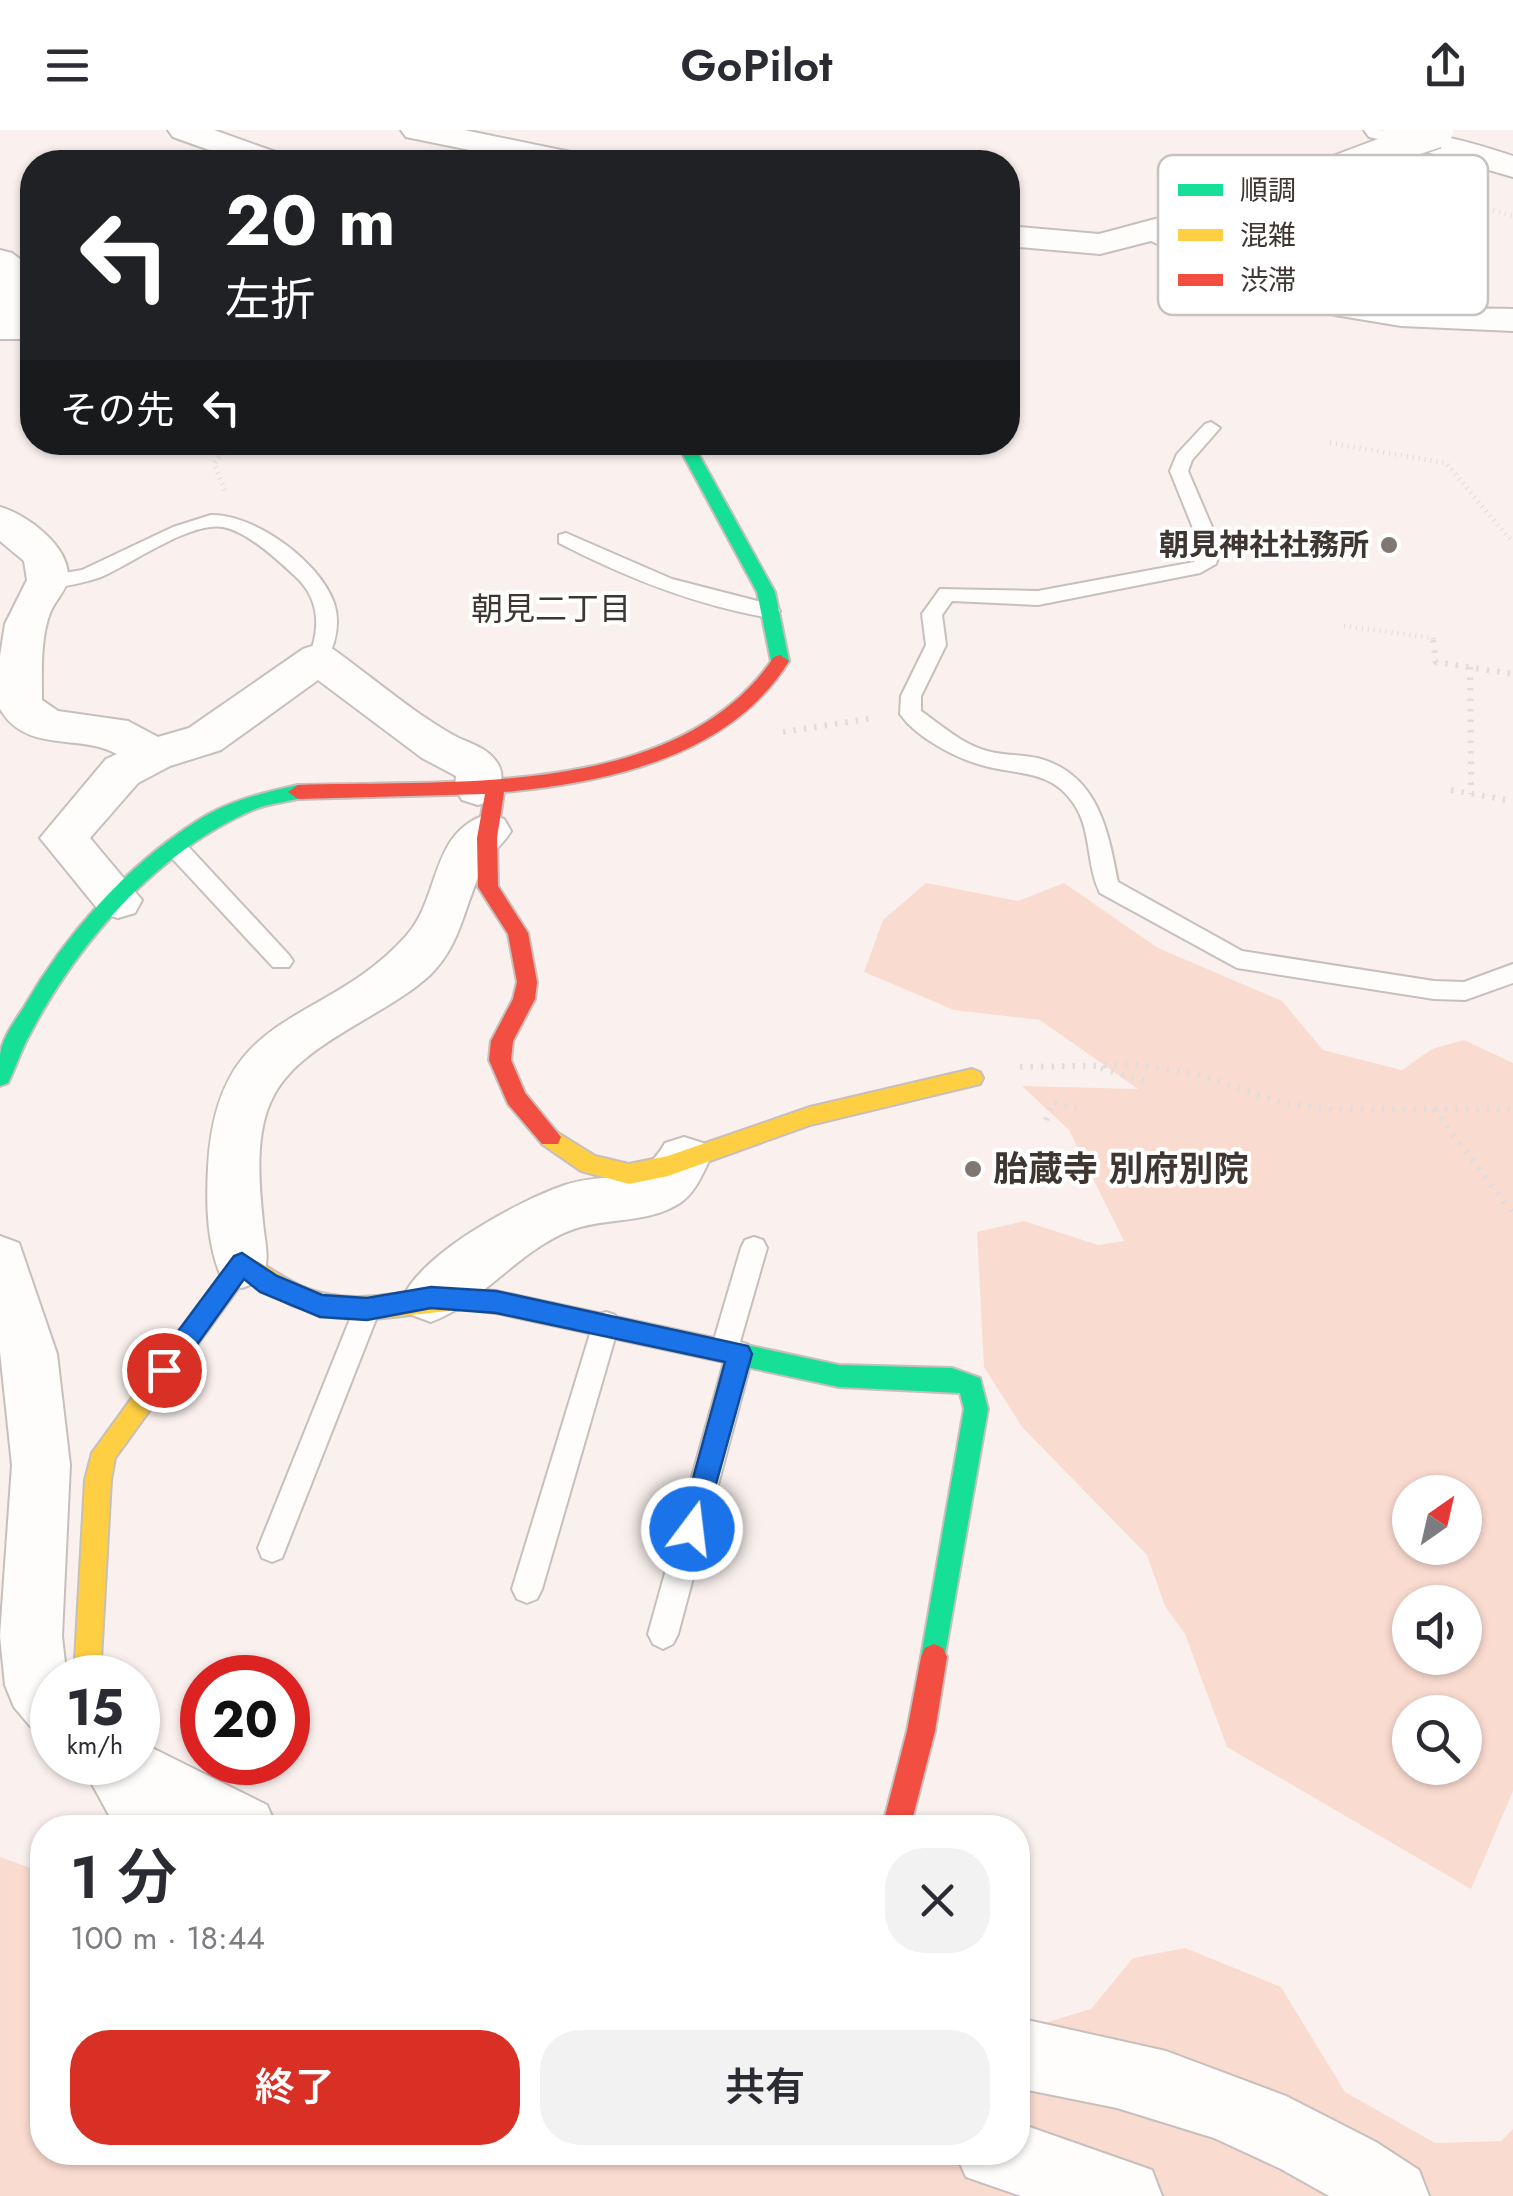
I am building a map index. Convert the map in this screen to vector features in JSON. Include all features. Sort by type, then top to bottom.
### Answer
[{"type":"street","points":[[184,130],[239,150]]},
{"type":"street","points":[[418,130],[483,137],[530,150]]},
{"type":"street","points":[[1347,155],[1389,137],[1450,136],[1513,167]]},
{"type":"street","points":[[1020,254],[1100,244],[1158,229]]},
{"type":"street","points":[[1154,230],[1158,232]]},
{"type":"street","points":[[1020,237],[1100,244]]},
{"type":"street","points":[[0,260],[18,272],[14,331]]},
{"type":"street","points":[[1398,315],[1513,320]]},
{"type":"street","points":[[0,1077],[12,1040],[51,975],[118,900],[216,818],[254,799],[305,792],[487,803],[596,773],[706,734],[745,704],[780,663],[766,592],[691,455]]},
{"type":"street","points":[[0,520],[21,540],[44,553],[49,563],[48,582],[34,596],[25,628],[20,706],[48,726],[112,732],[154,755]]},
{"type":"street","points":[[118,900],[63,838],[122,771],[154,755],[204,739],[318,659],[438,746],[479,770],[487,803],[488,887],[519,935],[524,964],[526,993],[501,1044],[500,1062],[512,1089],[547,1135],[574,1160],[605,1171],[629,1174],[684,1160],[786,1123],[972,1078]]},
{"type":"street","points":[[487,803],[430,941],[392,976],[298,1037],[269,1062],[247,1092],[234,1129],[236,1237],[242,1264],[269,1284],[320,1306],[367,1309],[431,1298],[496,1302],[840,1376],[952,1379],[971,1386],[976,1410],[973,1428],[920,1731],[899,1815]]},
{"type":"street","points":[[431,1298],[522,1233],[567,1207],[652,1194],[676,1177],[684,1160]]},
{"type":"street","points":[[0,1260],[29,1354],[41,1465],[34,1655]]},
{"type":"street","points":[[89,1655],[98,1480],[104,1454],[242,1264]]},
{"type":"street","points":[[0,1558],[15,1535],[41,1465]]},
{"type":"street","points":[[127,1785],[144,1815]]},
{"type":"street","points":[[156,1785],[217,1815]]},
{"type":"street","points":[[1030,2056],[1186,2092],[1276,2127],[1358,2171],[1393,2196]]},
{"type":"street","points":[[1030,2162],[1126,2196]]},
{"type":"lane","points":[[1211,428],[1182,458],[1180,471],[1211,548],[1209,559],[1200,568],[1038,598],[947,594],[932,614],[936,645],[911,696],[910,714],[985,758],[1023,762],[1063,778],[1095,820],[1103,843],[1108,887],[1237,959],[1434,990],[1465,991],[1513,974]]},
{"type":"lane","points":[[48,582],[98,571],[198,523],[220,520],[250,533],[319,588],[330,636],[318,659]]},
{"type":"lane","points":[[566,539],[665,587],[722,605],[770,611]]},
{"type":"lane","points":[[176,848],[281,961]]},
{"type":"lane","points":[[663,1634],[754,1248]]},
{"type":"lane","points":[[272,1548],[367,1309]]},
{"type":"lane","points":[[527,1589],[606,1324]]},
{"type":"path","points":[[1330,443],[1446,464],[1513,543]]},
{"type":"path","points":[[219,455],[214,464],[228,497],[220,520]]},
{"type":"path","points":[[1344,626],[1434,638],[1436,662],[1513,674]]},
{"type":"path","points":[[1470,667],[1471,794]]},
{"type":"path","points":[[706,734],[754,742],[796,728],[910,714]]},
{"type":"path","points":[[1451,790],[1513,801]]},
{"type":"path","points":[[1094,1066],[1151,1083]]},
{"type":"path","points":[[972,1078],[991,1067],[1137,1066],[1195,1074],[1287,1104],[1513,1109]]},
{"type":"path","points":[[1046,1120],[1053,1102],[1076,1109]]},
{"type":"path","points":[[1434,1110],[1513,1214]]},
{"type":"shaded area","points":[[926,883],[1018,901],[1064,883],[1158,948],[1282,1001],[1323,1050],[1402,1070],[1432,1049],[1464,1040],[1513,1063],[1513,1791],[1471,1889],[1227,1747],[1185,1634],[1165,1606],[1147,1555],[1022,1427],[984,1367],[977,1232],[1024,1221],[1098,1245],[1124,1241],[1069,1130],[1022,1086],[1138,1089],[1040,1020],[954,1010],[864,972],[883,920]]},
{"type":"shaded area","points":[[0,1857],[30,1868],[30,2165],[1030,2165],[1030,2027],[1091,2009],[1133,1958],[1185,1948],[1281,1987],[1345,2092],[1435,2143],[1501,2141],[1513,2129],[1513,2196],[0,2196]]},
{"type":"traffic: fast","points":[[691,455],[766,592],[780,661]]},
{"type":"traffic: fast","points":[[0,1077],[46,988],[79,941],[118,897],[161,857],[206,825],[252,802],[298,792]]},
{"type":"traffic: fast","points":[[458,1299],[496,1302],[839,1376],[952,1379],[971,1386],[976,1409],[934,1657]]},
{"type":"traffic: slow","points":[[550,1137],[589,1164],[629,1174],[668,1166],[810,1116],[972,1078]]},
{"type":"traffic: slow","points":[[88,1655],[98,1480],[104,1453],[242,1264],[270,1283],[331,1306],[365,1309],[458,1299]]},
{"type":"traffic: jam","points":[[298,792],[475,787],[598,772],[655,756],[707,730],[751,695],[780,661]]},
{"type":"traffic: jam","points":[[495,789],[487,838],[488,887],[518,933],[527,982],[524,999],[502,1041],[500,1060],[516,1098],[550,1137]]},
{"type":"traffic: jam","points":[[899,1815],[921,1731],[934,1657]]},
{"type":"place","name":"朝見神社社務所","points":[[1389,545]]},
{"type":"place","name":"胎蔵寺 別府別院","points":[[973,1169]]},
{"type":"district","name":"朝見二丁目","points":[[551,609]]},
{"type":"route","points":[[164,1370],[242,1264],[269,1284],[320,1306],[367,1309],[431,1298],[496,1302],[740,1354],[692,1529]]}]
